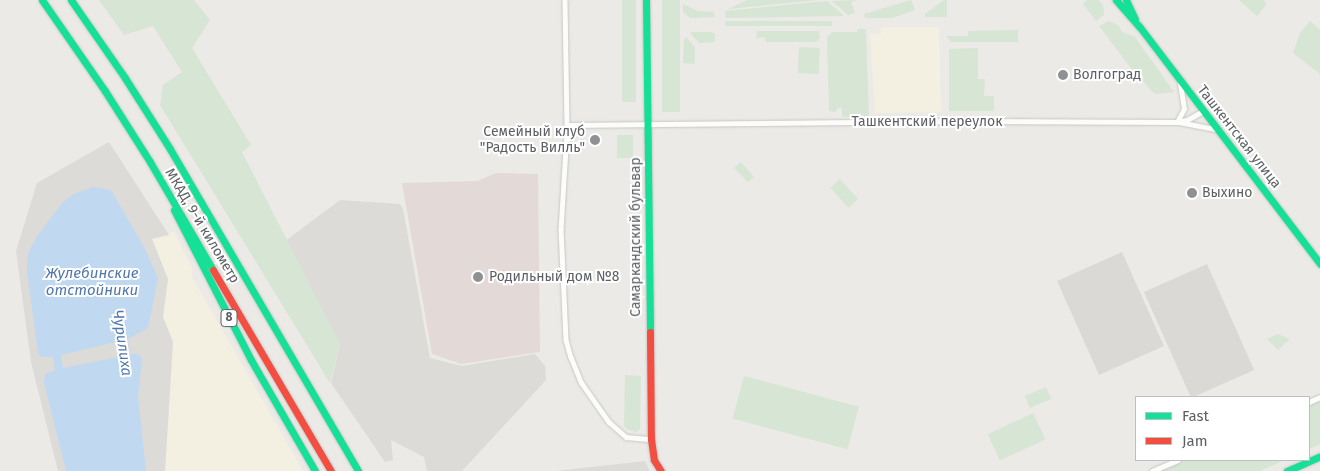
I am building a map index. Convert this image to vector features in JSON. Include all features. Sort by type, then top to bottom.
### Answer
[{"type":"main road","name":"МКАД, 9-й километр","points":[[42,0],[105,91],[150,162],[331,471]]},
{"type":"main road","name":"МКАД, 9-й километр","points":[[71,0],[125,78],[175,157],[358,471]]},
{"type":"main road","name":"Самаркандский бульвар","points":[[646,0],[650,439],[654,460],[661,471]]},
{"type":"main road","name":"Ташкентская улица","points":[[1116,0],[1139,26],[1320,264]]},
{"type":"main road","name":"Ташкентская улица","points":[[1126,0],[1139,26]]},
{"type":"main road","name":"8","points":[[150,162],[251,360],[315,471]]},
{"type":"main road","points":[[1287,471],[1309,461]]},
{"type":"street","points":[[565,0],[567,125],[562,246],[564,323],[570,357],[581,382],[613,426],[626,437],[650,439]]},
{"type":"street","points":[[1180,80],[1184,109],[1177,122],[1216,129]]},
{"type":"street","name":"Ташкентский переулок","points":[[567,125],[1177,122],[1187,120],[1203,111]]},
{"type":"street","points":[[1152,471],[1176,461]]},
{"type":"shaded area","points":[[881,27],[939,27],[941,112],[875,113],[870,34],[881,34]]},
{"type":"shaded area","name":"Жулебинские отстойники","points":[[109,142],[169,235],[152,239],[168,279],[163,317],[173,342],[165,471],[58,471],[31,362],[16,251],[37,183]]},
{"type":"shaded area","name":"Родильный дом №8","points":[[496,173],[538,174],[540,352],[461,364],[432,354],[402,183],[477,181]]},
{"type":"shaded area","points":[[340,200],[400,204],[403,209],[430,358],[462,366],[535,354],[545,366],[546,380],[462,471],[427,471],[424,457],[391,440],[393,460],[385,462],[331,383],[340,344],[285,241]]},
{"type":"shaded area","points":[[174,232],[192,268],[192,277],[303,471],[165,471],[173,342],[163,317],[168,279],[152,239]]},
{"type":"shaded area","points":[[1122,252],[1164,346],[1099,375],[1057,281]]},
{"type":"shaded area","points":[[1207,264],[1254,370],[1196,396],[1190,396],[1144,292]]},
{"type":"shaded area","points":[[645,461],[650,471],[555,471]]},
{"type":"green space","points":[[99,0],[194,0],[210,20],[192,48],[251,145],[242,152],[340,344],[330,383],[160,105],[163,85],[182,72],[153,26],[124,35]]},
{"type":"green space","points":[[622,0],[636,0],[636,102],[622,102]]},
{"type":"green space","points":[[662,0],[680,0],[680,112],[662,112]]},
{"type":"green space","points":[[747,0],[818,0],[728,9]]},
{"type":"green space","points":[[857,0],[851,2],[855,13],[848,15],[832,1]]},
{"type":"green space","points":[[911,0],[915,10],[892,18],[865,18],[864,14]]},
{"type":"green space","points":[[944,0],[947,0],[947,17],[925,17],[925,14]]},
{"type":"green space","points":[[1087,0],[1099,0],[1103,5],[1104,15],[1096,21],[1083,4]]},
{"type":"green space","points":[[1239,0],[1263,0],[1267,4],[1257,16]]},
{"type":"green space","points":[[827,1],[844,16],[726,18],[725,11]]},
{"type":"green space","points":[[683,4],[698,11],[714,12],[715,17],[690,18],[683,12]]},
{"type":"green space","points":[[725,21],[832,21],[832,26],[725,26]]},
{"type":"green space","points":[[1109,21],[1118,25],[1122,32],[1135,37],[1174,92],[1155,94],[1133,71],[1099,26]]},
{"type":"green space","points":[[1310,21],[1320,30],[1320,74],[1293,53],[1300,33]]},
{"type":"green space","points":[[858,29],[866,29],[869,117],[842,117],[842,109],[839,107],[835,112],[829,111],[827,37],[832,32],[857,32]]},
{"type":"green space","points":[[1018,30],[1018,42],[951,42],[946,36],[968,36],[968,31]]},
{"type":"green space","points":[[757,31],[819,31],[820,38],[816,42],[766,42],[765,37],[756,38]]},
{"type":"green space","points":[[712,32],[715,34],[715,42],[699,43],[690,33]]},
{"type":"green space","points":[[686,37],[695,47],[695,64],[683,63],[684,40]]},
{"type":"green space","points":[[799,47],[820,48],[819,74],[798,73]]},
{"type":"green space","points":[[978,48],[978,79],[985,79],[984,96],[994,96],[994,111],[949,111],[949,49]]},
{"type":"green space","points":[[617,135],[633,135],[633,158],[617,158]]},
{"type":"green space","points":[[741,162],[754,177],[748,182],[734,168]]},
{"type":"green space","points":[[840,179],[858,199],[848,208],[830,188]]},
{"type":"green space","points":[[1278,334],[1290,339],[1278,350],[1267,339]]},
{"type":"green space","points":[[625,375],[641,376],[640,429],[636,432],[624,426]]},
{"type":"green space","points":[[744,376],[859,407],[848,449],[733,419]]},
{"type":"green space","points":[[1046,387],[1051,399],[1030,408],[1025,396]]},
{"type":"green space","points":[[1320,398],[1320,444],[1310,449],[1310,403]]},
{"type":"green space","points":[[1033,413],[1045,439],[1000,460],[988,434]]},
{"type":"green space","points":[[1179,461],[1283,461],[1260,471],[1156,471]]},
{"type":"water","name":"Жулебинские отстойники","points":[[93,187],[111,190],[145,249],[158,278],[148,328],[128,339],[129,354],[138,354],[142,358],[138,397],[146,471],[66,471],[44,383],[45,374],[55,370],[53,357],[41,357],[38,353],[27,271],[28,253],[38,235],[63,202],[74,194]],"holes":[[[120,341],[123,356],[63,368],[61,355]]]},
{"type":"traffic: fast","points":[[42,0],[105,91],[150,162],[213,270]]},
{"type":"traffic: fast","points":[[71,0],[125,78],[170,149],[358,471]]},
{"type":"traffic: fast","points":[[646,0],[650,332]]},
{"type":"traffic: fast","points":[[1116,0],[1139,26],[1320,264]]},
{"type":"traffic: fast","points":[[1126,0],[1135,19]]},
{"type":"traffic: fast","points":[[174,210],[251,360],[315,471]]},
{"type":"traffic: fast","points":[[1310,461],[1320,456]]},
{"type":"traffic: fast","points":[[1287,471],[1309,461]]},
{"type":"traffic: jam","points":[[213,270],[331,471]]},
{"type":"traffic: jam","points":[[650,332],[651,439],[654,460],[661,471]]},
{"type":"place","name":"Волгоград","points":[[1063,75]]},
{"type":"place","name":"Семейный клуб \"Радость Вилль\"","points":[[595,140]]},
{"type":"place","name":"Выхино","points":[[1192,193]]},
{"type":"place","name":"Родильный дом №8","points":[[478,277]]},
{"type":"water label","name":"Чурилиха","points":[[122,343]]}]
